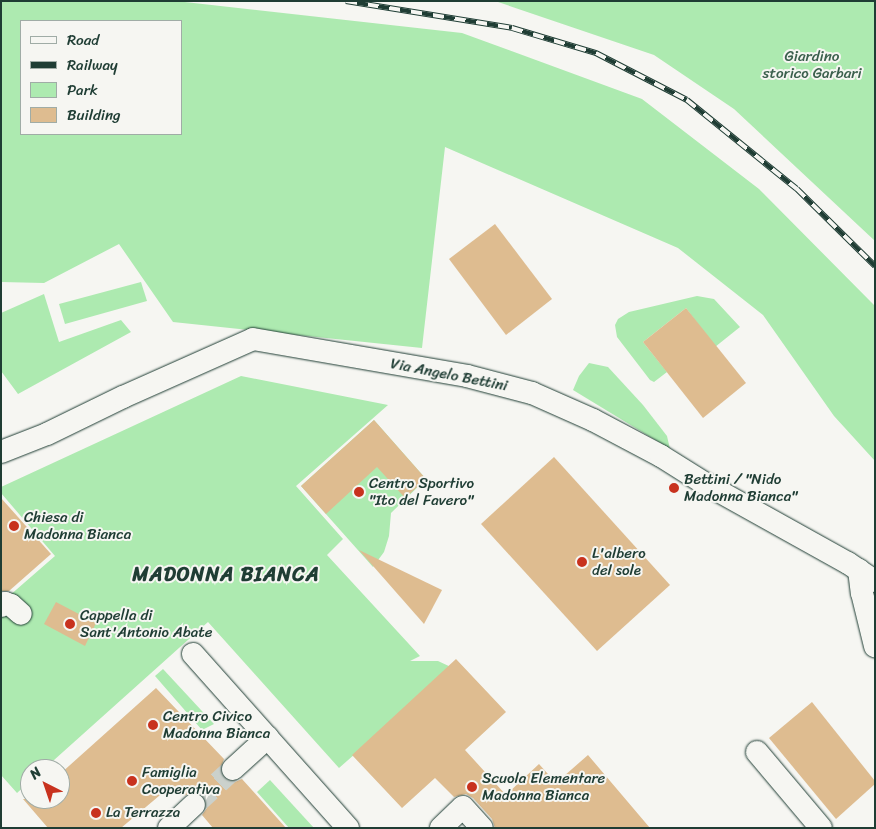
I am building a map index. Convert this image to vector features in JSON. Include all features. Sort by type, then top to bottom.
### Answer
[{"type":"street","name":"Via Angelo Bettini","points":[[1,452],[47,434],[123,397],[253,339],[467,376],[532,392],[610,429],[867,575]]},
{"type":"street","points":[[867,575],[862,593],[875,646]]},
{"type":"street","points":[[193,654],[348,828]]},
{"type":"street","points":[[233,769],[268,737]]},
{"type":"street","points":[[758,752],[820,826]]},
{"type":"street","points":[[169,828],[194,805]]},
{"type":"street","points":[[441,828],[463,808],[482,828]]},
{"type":"green space","points":[[1,1],[176,1],[462,33],[642,99],[759,189],[875,306],[875,461],[834,416],[763,315],[678,248],[445,147],[422,348],[173,322],[119,244],[44,283],[1,282]]},
{"type":"green space","name":"Giardino storico Garbari","points":[[495,1],[875,1],[875,241],[734,109],[654,55]]},
{"type":"green space","points":[[141,282],[147,301],[65,324],[59,304]]},
{"type":"green space","points":[[44,294],[59,342],[121,320],[131,332],[18,394],[1,371],[1,313]]},
{"type":"green space","points":[[697,296],[714,299],[740,327],[715,347],[686,308],[643,342],[667,372],[654,382],[650,380],[617,337],[615,325],[618,319],[629,312]]},
{"type":"green space","points":[[589,363],[608,367],[643,405],[667,436],[670,449],[573,390],[579,376]]},
{"type":"green space","points":[[241,376],[388,405],[296,486],[343,539],[327,555],[420,656],[410,661],[438,661],[453,668],[339,768],[208,622],[55,759],[20,759],[20,790],[17,793],[1,775],[1,603],[55,556],[1,493],[1,487]]},
{"type":"green space","name":"Centro Sportivo \"Ito del Favero\"","points":[[374,420],[426,479],[391,513],[389,536],[384,552],[373,567],[301,486]]},
{"type":"green space","points":[[163,669],[214,724],[202,730],[155,676]]},
{"type":"green space","points":[[270,780],[314,828],[289,828],[257,792]]},
{"type":"building","points":[[495,224],[552,299],[506,335],[449,259]]},
{"type":"building","points":[[686,308],[746,383],[703,418],[643,342]]},
{"type":"building","points":[[374,420],[426,479],[405,498],[377,467],[326,514],[301,486]]},
{"type":"building","name":"L'albero del sole","points":[[554,457],[670,585],[597,651],[481,524]]},
{"type":"building","name":"Chiesa di Madonna Bianca","points":[[1,498],[51,554],[9,591],[1,591]]},
{"type":"building","points":[[359,550],[442,590],[424,624]]},
{"type":"building","name":"Cappella di Sant'Antonio Abate","points":[[56,602],[96,623],[85,646],[44,624]]},
{"type":"building","points":[[456,659],[506,712],[465,750],[506,795],[539,764],[556,783],[588,755],[650,828],[495,828],[492,819],[473,798],[466,794],[454,797],[435,778],[402,808],[352,755]]},
{"type":"building","name":"Centro Civico Madonna Bianca","points":[[156,688],[224,759],[220,771],[224,778],[235,782],[242,779],[286,828],[213,828],[202,815],[207,808],[203,796],[192,792],[184,796],[172,785],[121,828],[48,828],[32,809],[70,809],[70,765]]},
{"type":"building","points":[[812,702],[875,781],[875,784],[836,819],[769,738]]},
{"type":"tunnel","points":[[194,805],[233,769]]},
{"type":"railway","points":[[346,1],[512,28],[596,53],[687,100],[797,189],[875,266]]},
{"type":"place","name":"Bettini / \"Nido Madonna Bianca\"","points":[[674,488]]},
{"type":"place","name":"Centro Sportivo \"Ito del Favero\"","points":[[359,492]]},
{"type":"place","name":"Chiesa di Madonna Bianca","points":[[14,526]]},
{"type":"place","name":"L'albero del sole","points":[[582,562]]},
{"type":"place","name":"Cappella di Sant'Antonio Abate","points":[[70,624]]},
{"type":"place","name":"Centro Civico Madonna Bianca","points":[[153,725]]},
{"type":"place","name":"Famiglia Cooperativa","points":[[132,781]]},
{"type":"place","name":"Scuola Elementare Madonna Bianca","points":[[472,787]]},
{"type":"place","name":"La Terrazza","points":[[96,813]]},
{"type":"district","name":"MADONNA BIANCA","points":[[226,574]]}]
